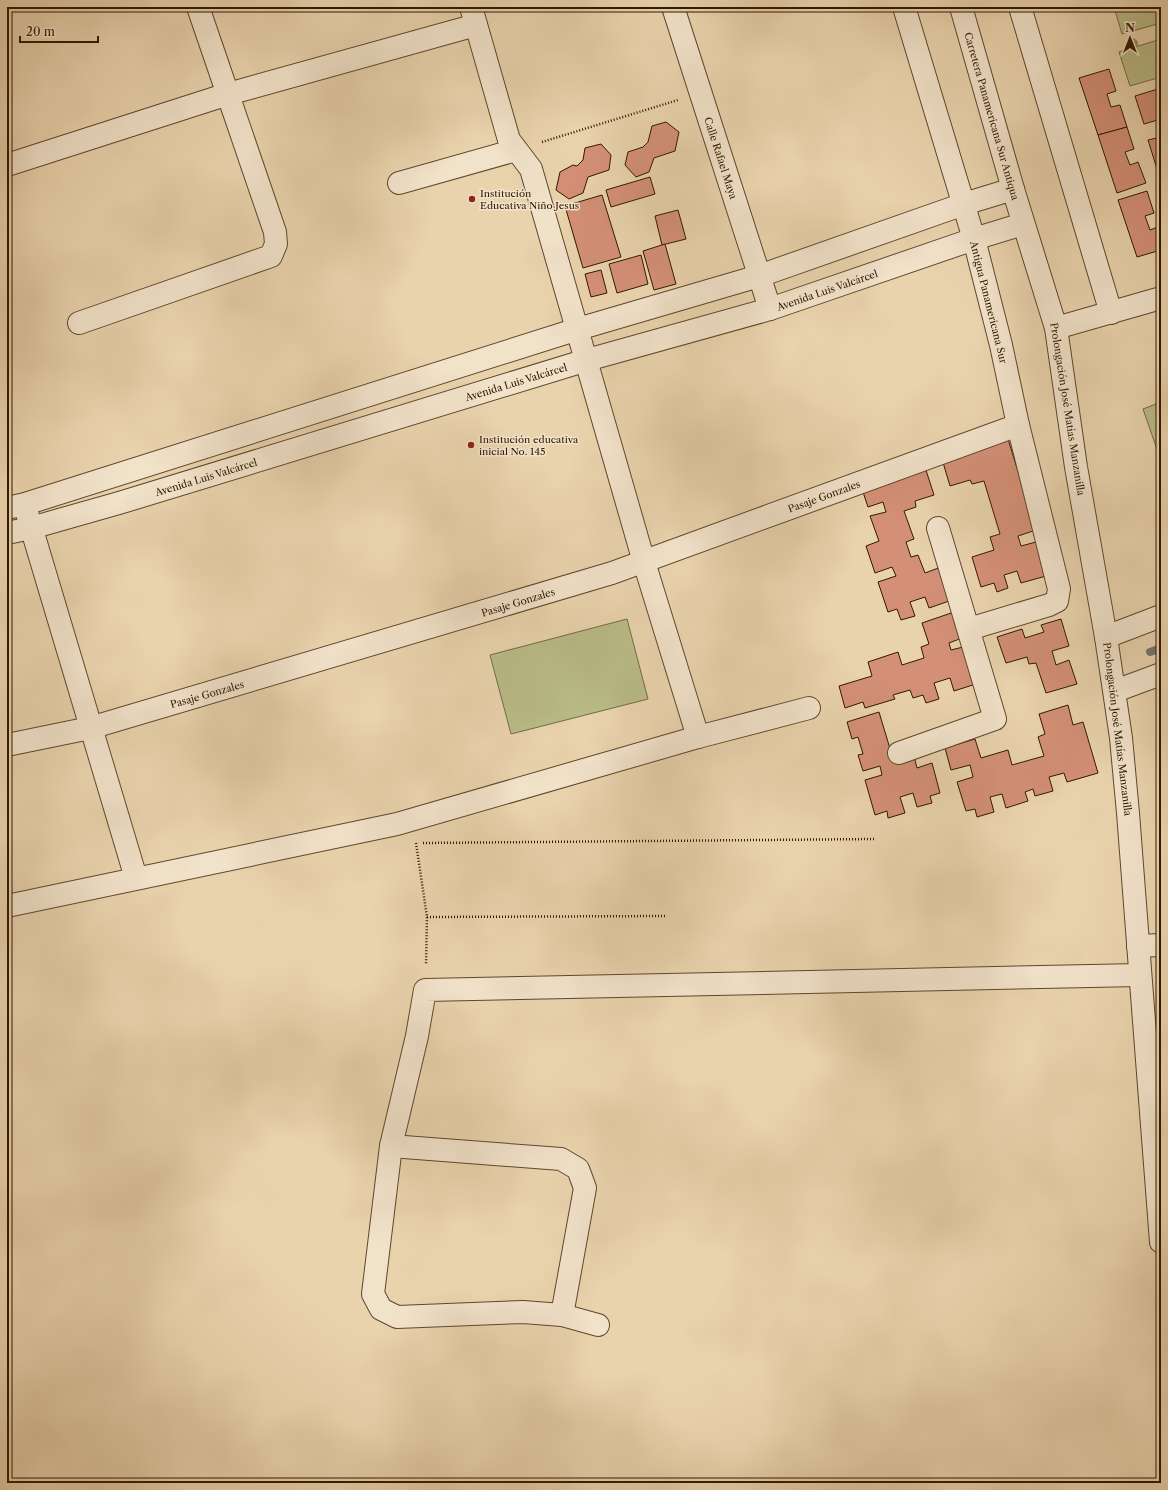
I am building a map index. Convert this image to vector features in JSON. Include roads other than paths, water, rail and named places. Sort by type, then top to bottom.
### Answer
[{"type":"street","points":[[79,323],[271,256],[276,244],[275,232],[198,7]]},
{"type":"street","name":"Calle Rafael Maya","points":[[673,7],[770,309]]},
{"type":"street","name":"Antigua Panamericana Sur","points":[[904,7],[974,239],[1001,345],[1018,425],[1059,589],[1057,601],[1049,605],[969,629]]},
{"type":"street","name":"Carretera Panamericana Sur Antiqua","points":[[961,7],[1023,224]]},
{"type":"street","points":[[1020,7],[1111,313]]},
{"type":"street","points":[[7,165],[474,16],[509,140],[531,169],[644,562],[698,737]]},
{"type":"street","points":[[399,183],[516,150]]},
{"type":"street","points":[[136,878],[31,528],[16,506],[578,329],[759,276],[964,204],[1013,189]]},
{"type":"street","name":"Avenida Luis Valcárcel","points":[[7,533],[31,528],[120,503],[587,360],[770,309],[974,239],[1023,224]]},
{"type":"street","name":"Prolongación José Matías Manzanilla","points":[[1023,224],[1056,328],[1076,466],[1115,691],[1128,813],[1140,975],[1153,1045],[1161,1242]]},
{"type":"street","points":[[1056,328],[1161,298]]},
{"type":"street","name":"Pasaje Gonzales","points":[[7,745],[90,728],[612,573],[1018,425]]},
{"type":"street","points":[[899,753],[995,719],[938,528]]},
{"type":"street","points":[[1106,638],[1161,616]]},
{"type":"street","points":[[1115,691],[1161,674]]},
{"type":"street","points":[[7,906],[397,824],[698,737],[809,708]]},
{"type":"street","points":[[1138,946],[1161,945]]},
{"type":"street","points":[[598,1325],[562,1315],[522,1312],[397,1317],[381,1309],[372,1294],[391,1146],[417,1036],[425,990],[1140,975]]},
{"type":"street","points":[[391,1146],[561,1159],[578,1168],[585,1188],[562,1315]]},
{"type":"waterway","points":[[1150,652],[1161,648]]},
{"type":"place","name":"Institución Educativa Niño Jesus","points":[[472,199]]},
{"type":"place","name":"Institución educativa inicial No. 145","points":[[471,445]]}]
